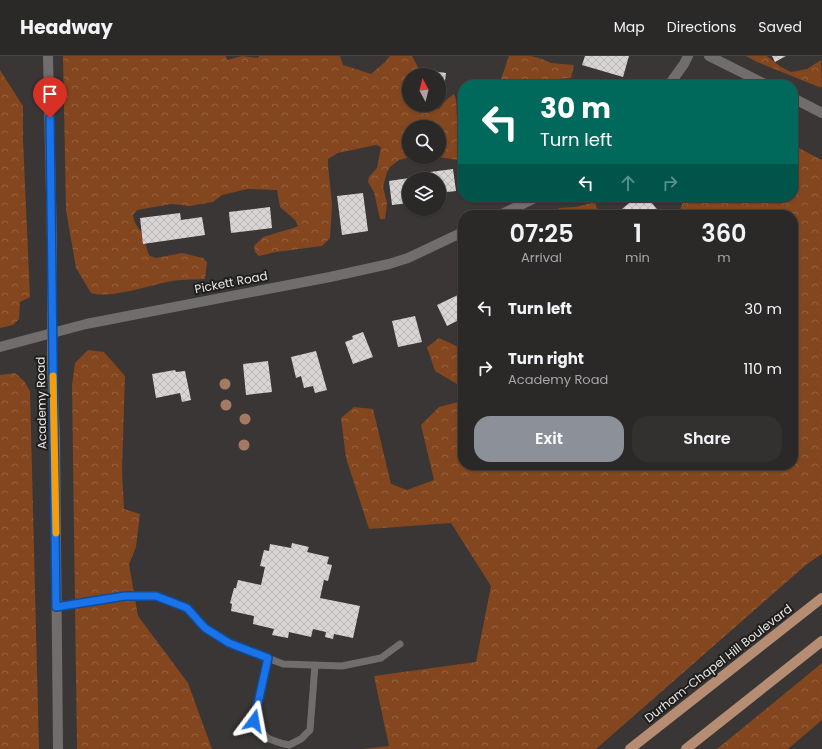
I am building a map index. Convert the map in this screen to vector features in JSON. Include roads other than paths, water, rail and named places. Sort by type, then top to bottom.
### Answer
[{"type":"main road","name":"Academy Road","points":[[48,56],[58,749]]},
{"type":"main road","points":[[673,80],[688,56]]},
{"type":"main road","points":[[709,56],[757,80]]},
{"type":"main road","points":[[798,101],[822,113]]},
{"type":"main road","points":[[510,210],[527,202]]},
{"type":"main road","name":"Pickett Road","points":[[0,348],[86,324],[330,277],[389,264],[408,258],[458,234]]},
{"type":"main road","name":"Durham-Chapel Hill Boulevard","points":[[630,749],[822,598]]},
{"type":"main road","points":[[686,749],[822,641]]},
{"type":"lane","points":[[56,607],[125,596],[156,596],[187,608],[205,628],[229,643],[283,664],[342,666],[381,658],[400,644]]},
{"type":"lane","points":[[268,658],[254,721],[259,730],[270,740],[289,745],[301,739],[310,730],[316,665]]}]
